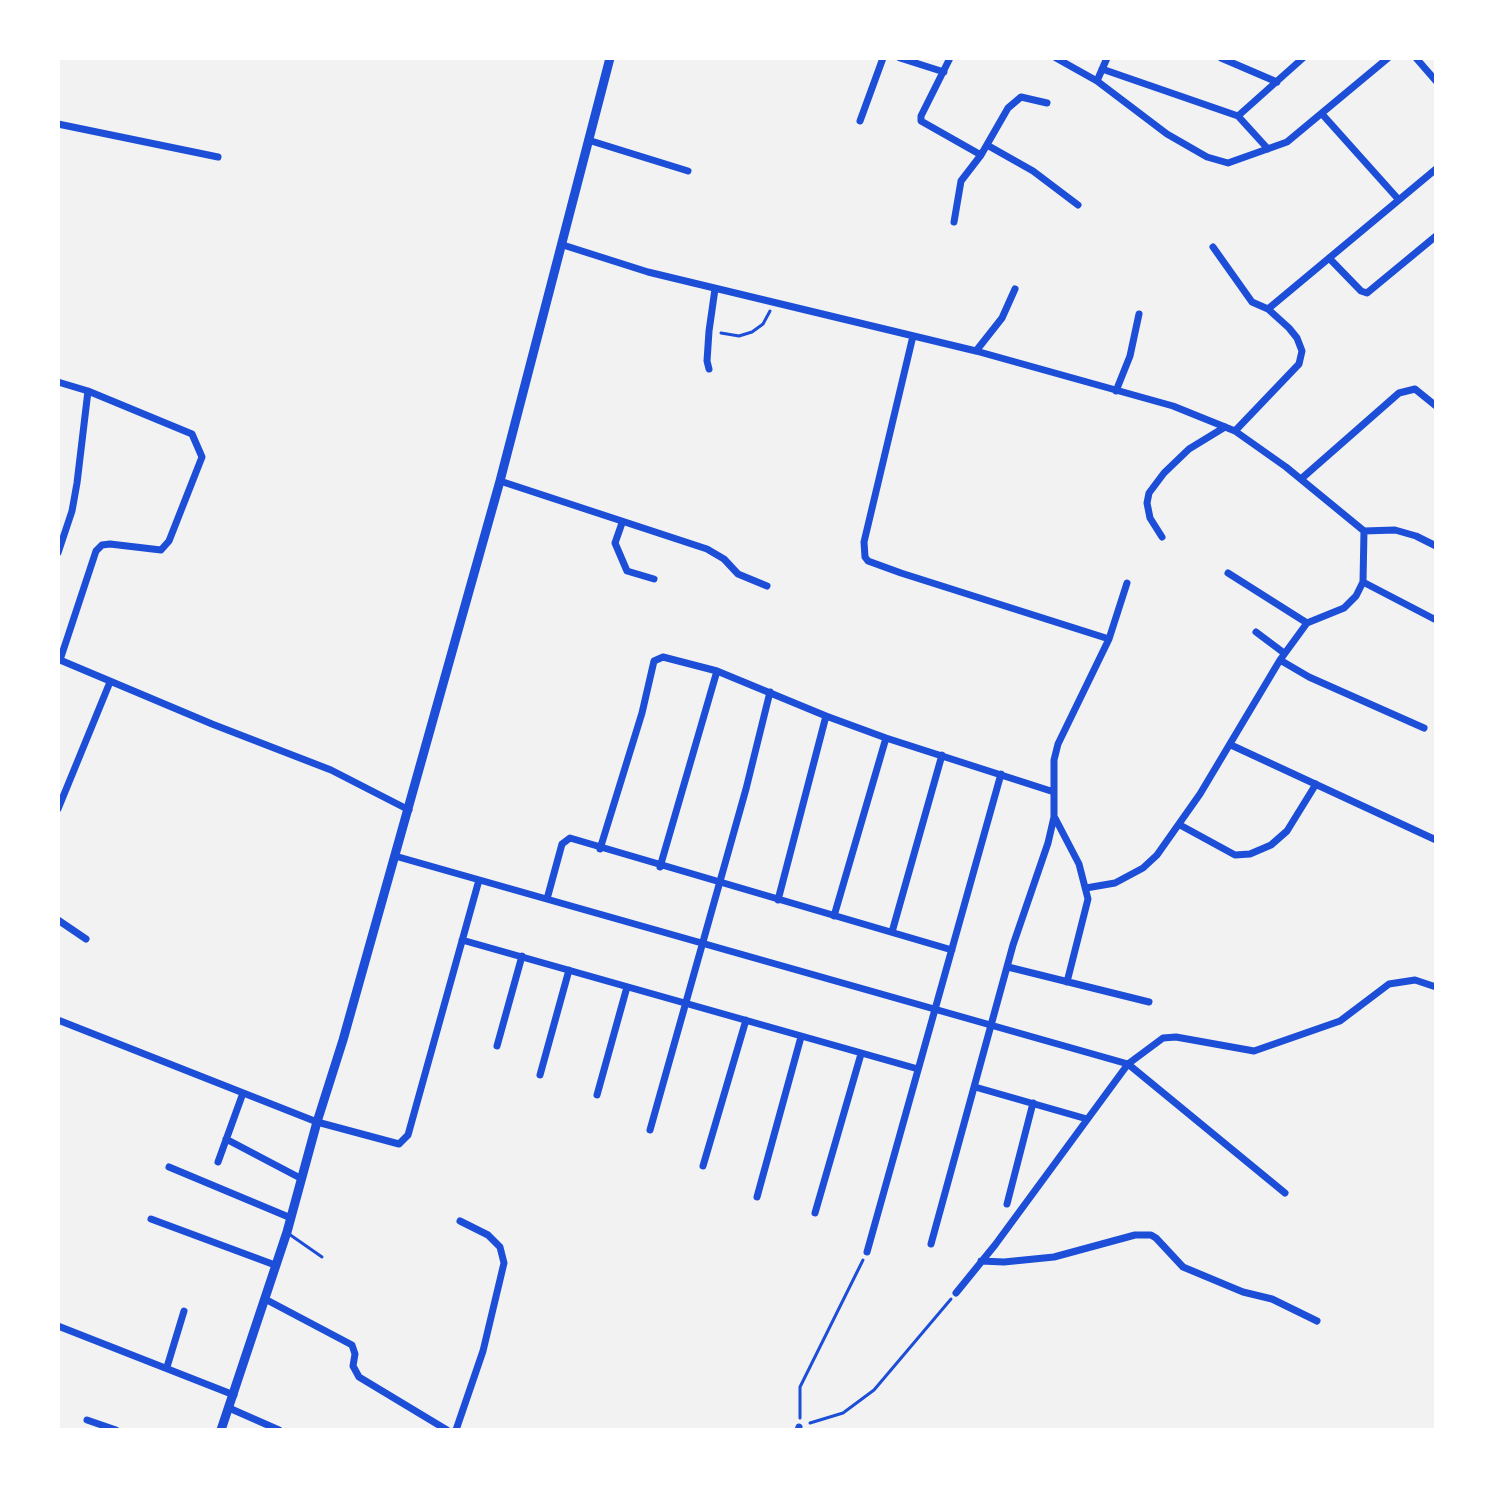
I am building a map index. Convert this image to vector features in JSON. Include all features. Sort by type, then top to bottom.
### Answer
[{"type":"street","points":[[221,1430],[287,1232],[409,810],[500,481],[610,58]]},
{"type":"street","points":[[860,121],[883,58]]},
{"type":"street","points":[[900,58],[944,72]]},
{"type":"street","points":[[950,58],[921,121],[981,155]]},
{"type":"street","points":[[1056,58],[1097,81],[1167,134],[1207,157],[1228,163],[1287,142],[1388,58]]},
{"type":"street","points":[[1097,81],[1107,58]]},
{"type":"street","points":[[1221,58],[1277,82]]},
{"type":"street","points":[[1238,116],[1303,58]]},
{"type":"street","points":[[1416,58],[1436,81]]},
{"type":"street","points":[[1102,69],[1238,116],[1268,149]]},
{"type":"street","points":[[954,222],[961,181],[1014,101],[1028,96],[1047,103]]},
{"type":"street","points":[[1322,114],[1399,200]]},
{"type":"street","points":[[58,124],[218,157]]},
{"type":"street","points":[[588,140],[688,171]]},
{"type":"street","points":[[987,145],[1033,171],[1078,205]]},
{"type":"street","points":[[1268,309],[1436,170]]},
{"type":"street","points":[[1329,258],[1361,291],[1367,293],[1436,236]]},
{"type":"street","points":[[563,245],[648,272],[976,351],[1173,406],[1235,431],[1301,479],[1364,531],[1395,530],[1436,546]]},
{"type":"street","points":[[1213,247],[1252,302],[1268,309],[1297,338],[1302,351],[1299,364],[1235,431]]},
{"type":"street","points":[[709,369],[709,331],[715,289]]},
{"type":"street","points":[[976,351],[1002,318],[1015,289]]},
{"type":"street","points":[[1116,391],[1130,356],[1139,314]]},
{"type":"street","points":[[913,336],[864,542],[865,557],[868,561],[901,573],[1109,639]]},
{"type":"street","points":[[58,382],[88,391],[192,434],[202,457],[166,545],[156,551],[110,544],[102,545],[96,551],[59,659],[331,770],[409,810]]},
{"type":"street","points":[[1301,479],[1406,389],[1421,392],[1436,406]]},
{"type":"street","points":[[58,553],[72,511],[88,391]]},
{"type":"street","points":[[1162,537],[1150,518],[1149,493],[1189,449],[1225,427]]},
{"type":"street","points":[[500,481],[707,549],[724,559],[738,574],[767,586]]},
{"type":"street","points":[[622,523],[615,543],[627,571],[654,579]]},
{"type":"street","points":[[1086,888],[1115,883],[1143,868],[1180,825],[1282,656],[1307,623],[1344,608],[1356,596],[1363,582],[1364,531]]},
{"type":"street","points":[[1228,573],[1307,623]]},
{"type":"street","points":[[1363,582],[1436,620]]},
{"type":"street","points":[[931,1244],[1008,967],[1048,843],[1054,817],[1054,760],[1058,744],[1109,639],[1127,583]]},
{"type":"street","points":[[1256,632],[1282,656],[1321,683],[1424,728]]},
{"type":"street","points":[[600,849],[642,713],[654,661],[663,657],[717,671],[886,738],[1054,792]]},
{"type":"street","points":[[660,867],[717,671]]},
{"type":"street","points":[[58,809],[110,682]]},
{"type":"street","points":[[650,1130],[746,789],[770,692]]},
{"type":"street","points":[[778,900],[826,716]]},
{"type":"street","points":[[834,916],[886,738]]},
{"type":"street","points":[[1231,745],[1436,840]]},
{"type":"street","points":[[892,932],[942,755]]},
{"type":"street","points":[[867,1252],[1001,774]]},
{"type":"street","points":[[1180,825],[1235,855],[1250,854],[1271,845],[1287,831],[1316,784]]},
{"type":"street","points":[[1054,817],[1079,864],[1086,888],[1087,906],[1067,982]]},
{"type":"street","points":[[547,899],[560,849],[566,840],[577,840],[660,867],[952,950]]},
{"type":"street","points":[[395,856],[1128,1064],[1285,1193]]},
{"type":"street","points":[[58,1020],[317,1122],[392,1145],[405,1141],[479,880]]},
{"type":"street","points":[[58,920],[86,939]]},
{"type":"street","points":[[462,940],[918,1069]]},
{"type":"street","points":[[497,1046],[522,956]]},
{"type":"street","points":[[1008,967],[1149,1002]]},
{"type":"street","points":[[540,1075],[569,970]]},
{"type":"street","points":[[956,1293],[1128,1064],[1163,1038],[1176,1037],[1254,1051],[1340,1021],[1389,984],[1415,980],[1436,987]]},
{"type":"street","points":[[597,1095],[627,987]]},
{"type":"street","points":[[703,1166],[746,1020]]},
{"type":"street","points":[[757,1197],[801,1037]]},
{"type":"street","points":[[815,1213],[861,1054]]},
{"type":"street","points":[[975,1087],[1087,1119]]},
{"type":"street","points":[[218,1162],[243,1093]]},
{"type":"street","points":[[1007,1204],[1033,1103]]},
{"type":"street","points":[[226,1139],[302,1179]]},
{"type":"street","points":[[169,1167],[291,1218]]},
{"type":"street","points":[[151,1219],[275,1265]]},
{"type":"street","points":[[456,1430],[486,1340],[504,1263],[500,1247],[488,1235],[460,1221]]},
{"type":"street","points":[[981,1261],[1054,1257],[1135,1235],[1151,1235],[1183,1267],[1243,1292],[1272,1299],[1317,1321]]},
{"type":"street","points":[[265,1299],[352,1345],[355,1354],[353,1366],[359,1377],[447,1430]]},
{"type":"street","points":[[167,1367],[184,1311]]},
{"type":"street","points":[[58,1326],[234,1395]]},
{"type":"street","points":[[229,1408],[279,1430]]},
{"type":"street","points":[[87,1420],[116,1430]]},
{"type":"lane","points":[[287,1232],[322,1257]]},
{"type":"path","points":[[709,331],[739,336],[752,332],[768,316],[773,304]]},
{"type":"path","points":[[867,1252],[800,1387],[798,1428],[843,1413],[874,1390],[956,1293]]}]
